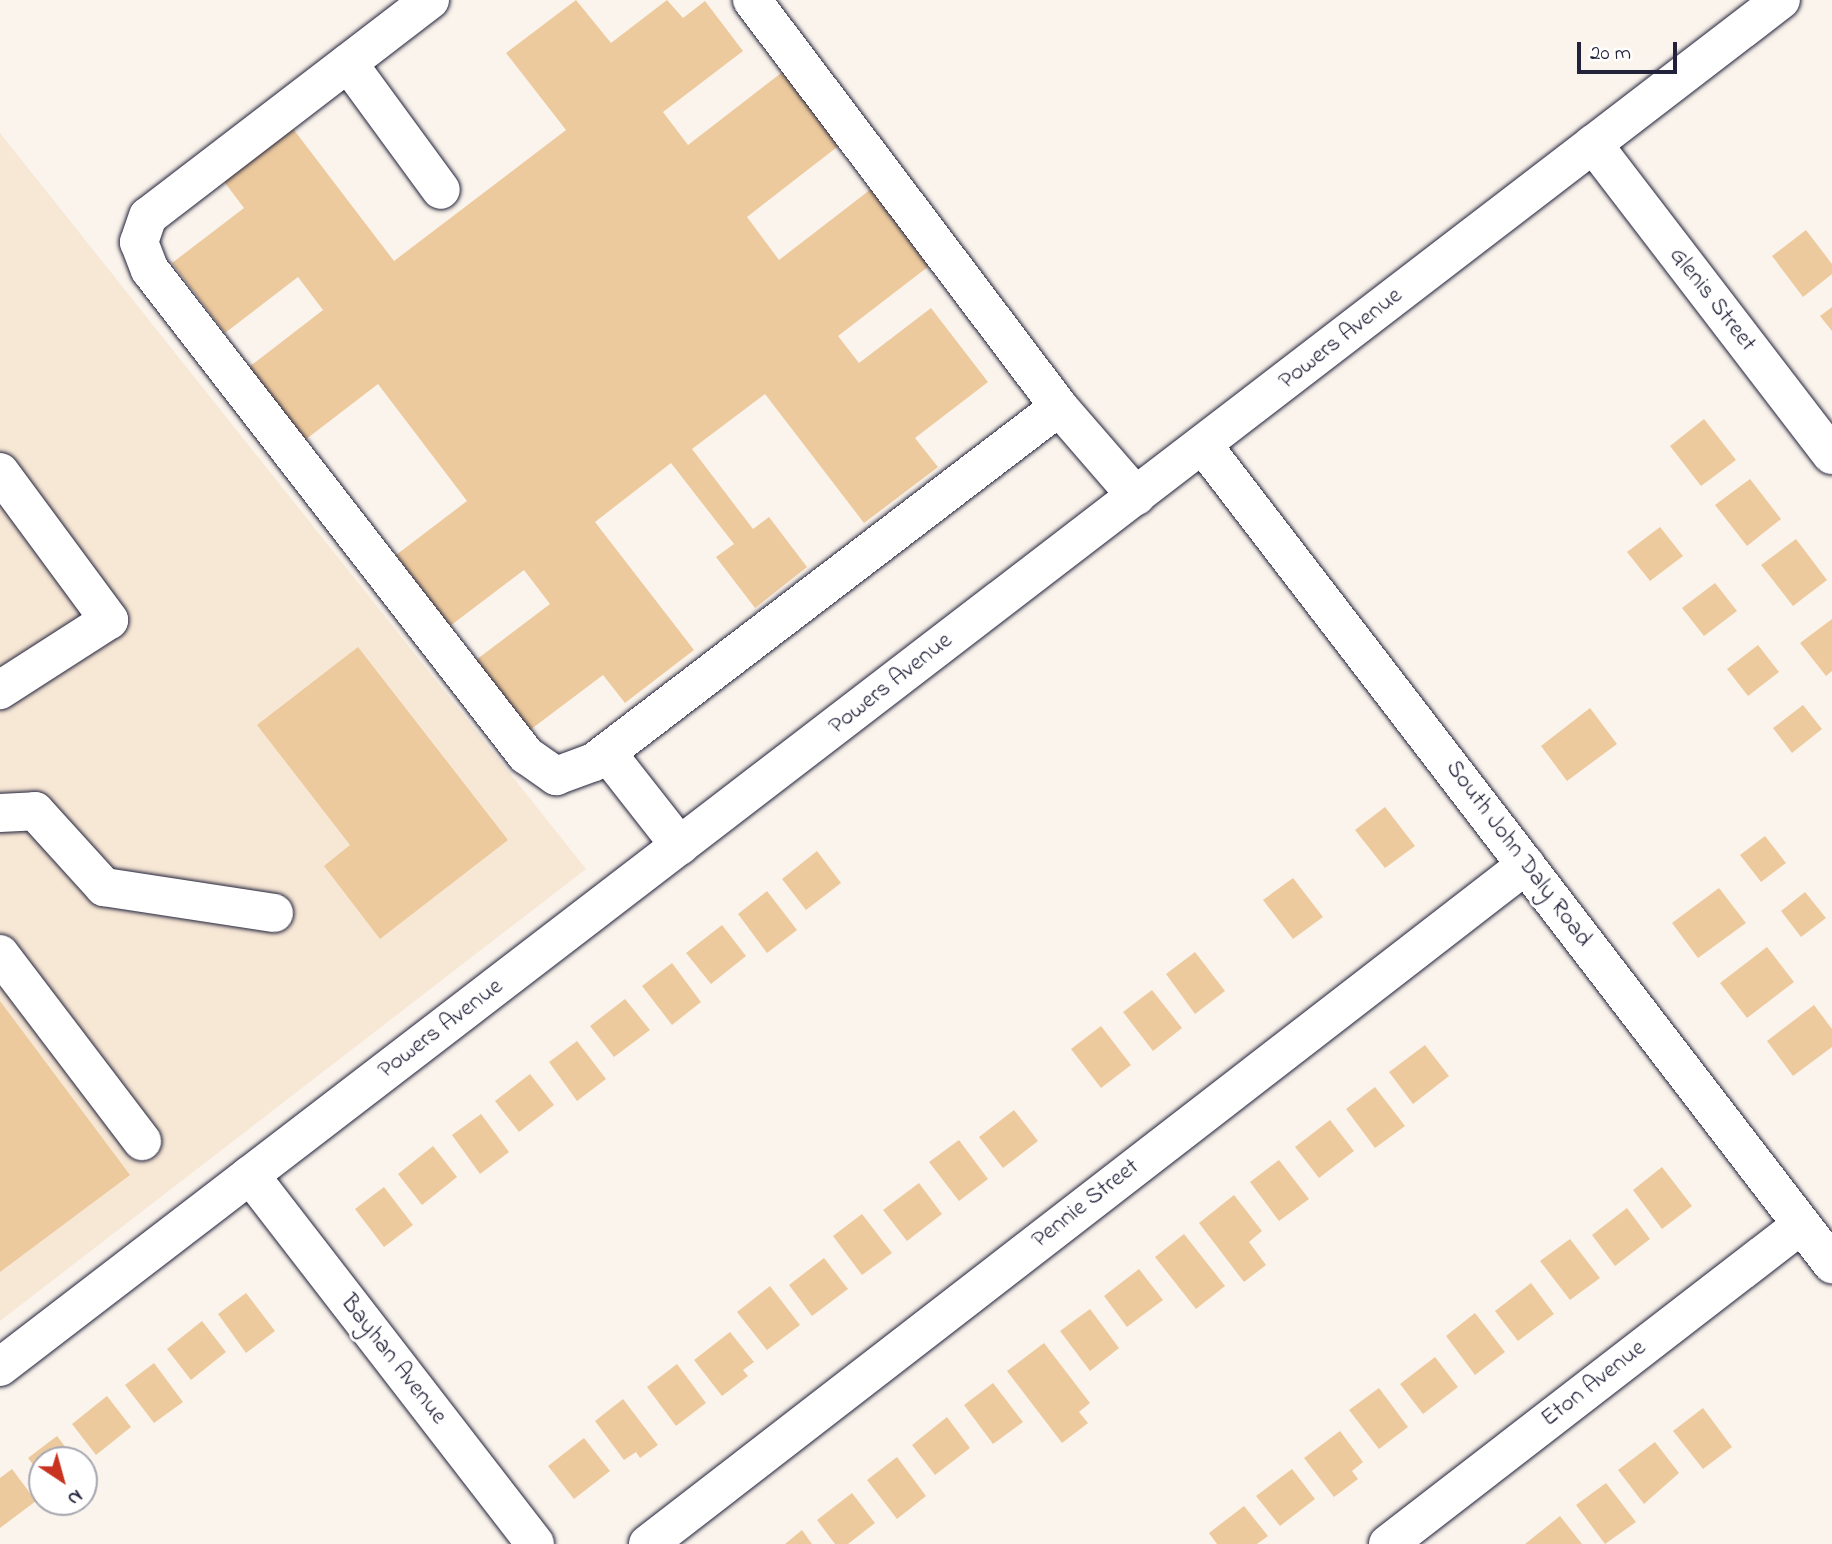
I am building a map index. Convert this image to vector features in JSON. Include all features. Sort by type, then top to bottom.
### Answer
[{"type":"street","points":[[430,0],[148,216],[139,242],[150,270],[526,755],[556,776],[594,762],[607,753],[1059,407]]},
{"type":"street","points":[[751,0],[1059,407],[1136,496]]},
{"type":"street","name":"Powers Avenue","points":[[0,1367],[1781,0]]},
{"type":"street","points":[[348,64],[441,190]]},
{"type":"street","name":"Glenis Street","points":[[1593,144],[1832,455]]},
{"type":"street","name":"South John Daly Road","points":[[1203,445],[1832,1264]]},
{"type":"street","points":[[0,472],[109,620],[0,690]]},
{"type":"street","points":[[607,753],[680,846]]},
{"type":"street","points":[[0,813],[35,811],[104,887],[274,913]]},
{"type":"street","name":"Pennie Street","points":[[648,1544],[1526,865]]},
{"type":"street","points":[[0,954],[142,1141]]},
{"type":"street","name":"Bayhan Avenue","points":[[250,1175],[535,1544]]},
{"type":"street","name":"Eton Avenue","points":[[1388,1544],[1801,1224]]},
{"type":"shaded area","points":[[0,133],[586,869],[0,1321]]},
{"type":"building","points":[[576,0],[611,43],[667,0],[683,18],[705,1],[743,51],[663,112],[688,145],[785,70],[841,144],[747,217],[779,260],[875,186],[933,263],[838,336],[859,363],[931,308],[988,382],[915,438],[938,467],[864,523],[765,394],[692,449],[753,529],[769,517],[807,567],[755,608],[716,557],[734,544],[671,463],[595,522],[694,650],[625,703],[603,675],[530,730],[476,660],[550,604],[524,570],[450,626],[396,555],[467,501],[378,384],[305,440],[249,367],[323,310],[298,277],[225,333],[172,263],[244,208],[222,179],[291,126],[394,261],[566,130],[506,53]]},
{"type":"building","points":[[1806,230],[1832,264],[1832,274],[1803,297],[1772,256]]},
{"type":"building","points":[[1832,307],[1832,331],[1820,316]]},
{"type":"building","points":[[1704,419],[1736,460],[1701,486],[1670,446]]},
{"type":"building","points":[[1750,479],[1781,519],[1747,546],[1715,505]]},
{"type":"building","points":[[1660,527],[1683,556],[1650,581],[1627,552]]},
{"type":"building","points":[[1796,539],[1827,580],[1793,606],[1761,565]]},
{"type":"building","points":[[1715,583],[1737,611],[1704,636],[1682,608]]},
{"type":"building","points":[[1832,619],[1832,671],[1826,676],[1800,643]]},
{"type":"building","points":[[1758,645],[1779,672],[1748,696],[1727,669]]},
{"type":"building","points":[[358,647],[508,840],[380,939],[324,866],[350,845],[257,725]]},
{"type":"building","points":[[1803,705],[1822,729],[1792,753],[1773,728]]},
{"type":"building","points":[[1590,708],[1617,744],[1567,781],[1541,746]]},
{"type":"building","points":[[1385,807],[1415,846],[1385,868],[1355,830]]},
{"type":"building","points":[[1765,836],[1786,863],[1761,882],[1740,855]]},
{"type":"building","points":[[817,851],[841,883],[806,910],[782,879]]},
{"type":"building","points":[[1293,878],[1323,917],[1293,939],[1263,900]]},
{"type":"building","points":[[1719,888],[1746,923],[1698,958],[1672,923]]},
{"type":"building","points":[[767,891],[797,930],[767,953],[738,914]]},
{"type":"building","points":[[1805,892],[1826,918],[1801,937],[1781,911]]},
{"type":"building","points":[[722,925],[746,956],[711,984],[686,953]]},
{"type":"building","points":[[1767,947],[1794,982],[1747,1018],[1720,983]]},
{"type":"building","points":[[1195,952],[1225,991],[1195,1014],[1166,974]]},
{"type":"building","points":[[672,963],[701,1002],[672,1025],[642,986]]},
{"type":"building","points":[[1152,990],[1182,1028],[1153,1051],[1123,1012]]},
{"type":"building","points":[[625,999],[650,1030],[614,1057],[590,1026]]},
{"type":"building","points":[[0,1001],[130,1175],[0,1272]]},
{"type":"building","points":[[1814,1005],[1832,1029],[1832,1047],[1793,1076],[1767,1041]]},
{"type":"building","points":[[1101,1026],[1131,1065],[1101,1088],[1071,1049]]},
{"type":"building","points":[[577,1041],[606,1079],[577,1101],[549,1062]]},
{"type":"building","points":[[1425,1045],[1449,1076],[1413,1104],[1389,1072]]},
{"type":"building","points":[[530,1074],[554,1105],[519,1132],[495,1101]]},
{"type":"building","points":[[1375,1087],[1405,1126],[1375,1148],[1346,1109]]},
{"type":"building","points":[[1014,1110],[1038,1141],[1003,1168],[979,1137]]},
{"type":"building","points":[[481,1114],[509,1152],[480,1174],[452,1135]]},
{"type":"building","points":[[1330,1120],[1354,1151],[1319,1178],[1295,1147]]},
{"type":"building","points":[[959,1140],[988,1179],[959,1201],[929,1162]]},
{"type":"building","points":[[433,1146],[457,1177],[422,1205],[398,1174]]},
{"type":"building","points":[[1279,1160],[1309,1199],[1279,1221],[1250,1182]]},
{"type":"building","points":[[1662,1167],[1692,1206],[1662,1229],[1633,1190]]},
{"type":"building","points":[[919,1183],[942,1214],[907,1241],[883,1210]]},
{"type":"building","points":[[384,1187],[413,1225],[384,1247],[355,1209]]},
{"type":"building","points":[[1234,1195],[1262,1231],[1249,1242],[1266,1265],[1244,1282],[1199,1223]]},
{"type":"building","points":[[1627,1208],[1650,1239],[1615,1266],[1592,1235]]},
{"type":"building","points":[[862,1214],[892,1253],[862,1275],[833,1236]]},
{"type":"building","points":[[1184,1234],[1225,1286],[1196,1309],[1155,1257]]},
{"type":"building","points":[[1570,1239],[1600,1278],[1570,1300],[1540,1261]]},
{"type":"building","points":[[824,1258],[848,1289],[812,1316],[789,1285]]},
{"type":"building","points":[[1139,1269],[1163,1300],[1127,1327],[1104,1296]]},
{"type":"building","points":[[1531,1283],[1554,1314],[1518,1341],[1495,1311]]},
{"type":"building","points":[[770,1286],[800,1325],[767,1350],[737,1312]]},
{"type":"building","points":[[246,1293],[275,1331],[246,1353],[218,1314]]},
{"type":"building","points":[[1090,1309],[1119,1348],[1090,1371],[1060,1331]]},
{"type":"building","points":[[1475,1313],[1505,1352],[1475,1375],[1446,1336]]},
{"type":"building","points":[[202,1321],[226,1352],[191,1380],[167,1349]]},
{"type":"building","points":[[730,1332],[754,1362],[743,1370],[748,1376],[722,1396],[694,1360]]},
{"type":"building","points":[[1044,1343],[1090,1403],[1079,1412],[1088,1423],[1062,1443],[1007,1371]]},
{"type":"building","points":[[1435,1357],[1458,1387],[1423,1414],[1400,1384]]},
{"type":"building","points":[[154,1363],[183,1402],[154,1423],[125,1385]]},
{"type":"building","points":[[677,1364],[706,1403],[676,1426],[647,1387]]},
{"type":"building","points":[[993,1383],[1023,1422],[993,1444],[964,1405]]},
{"type":"building","points":[[1379,1388],[1408,1427],[1379,1449],[1349,1410]]},
{"type":"building","points":[[107,1396],[131,1427],[98,1453],[98,1446],[89,1446],[72,1424]]},
{"type":"building","points":[[623,1399],[658,1445],[640,1458],[636,1452],[624,1460],[595,1421]]},
{"type":"building","points":[[1703,1408],[1732,1447],[1703,1469],[1673,1431]]},
{"type":"building","points":[[947,1417],[970,1448],[935,1475],[912,1445]]},
{"type":"building","points":[[1340,1431],[1363,1462],[1352,1471],[1358,1479],[1334,1497],[1304,1458]]},
{"type":"building","points":[[57,1436],[64,1446],[44,1446]]},
{"type":"building","points":[[584,1438],[610,1471],[574,1499],[548,1466]]},
{"type":"building","points":[[1655,1442],[1679,1473],[1644,1504],[1618,1470]]},
{"type":"building","points":[[897,1457],[926,1496],[897,1519],[867,1480]]},
{"type":"building","points":[[12,1469],[28,1490],[28,1507],[0,1528],[0,1478]]},
{"type":"building","points":[[1292,1469],[1315,1499],[1280,1526],[1256,1496]]},
{"type":"building","points":[[1606,1483],[1636,1522],[1605,1544],[1576,1505]]},
{"type":"building","points":[[852,1493],[875,1523],[848,1544],[835,1544],[817,1520]]},
{"type":"building","points":[[1244,1506],[1268,1536],[1257,1544],[1217,1544],[1209,1533]]},
{"type":"building","points":[[1560,1516],[1582,1544],[1525,1544]]},
{"type":"building","points":[[802,1530],[812,1544],[785,1544]]}]
